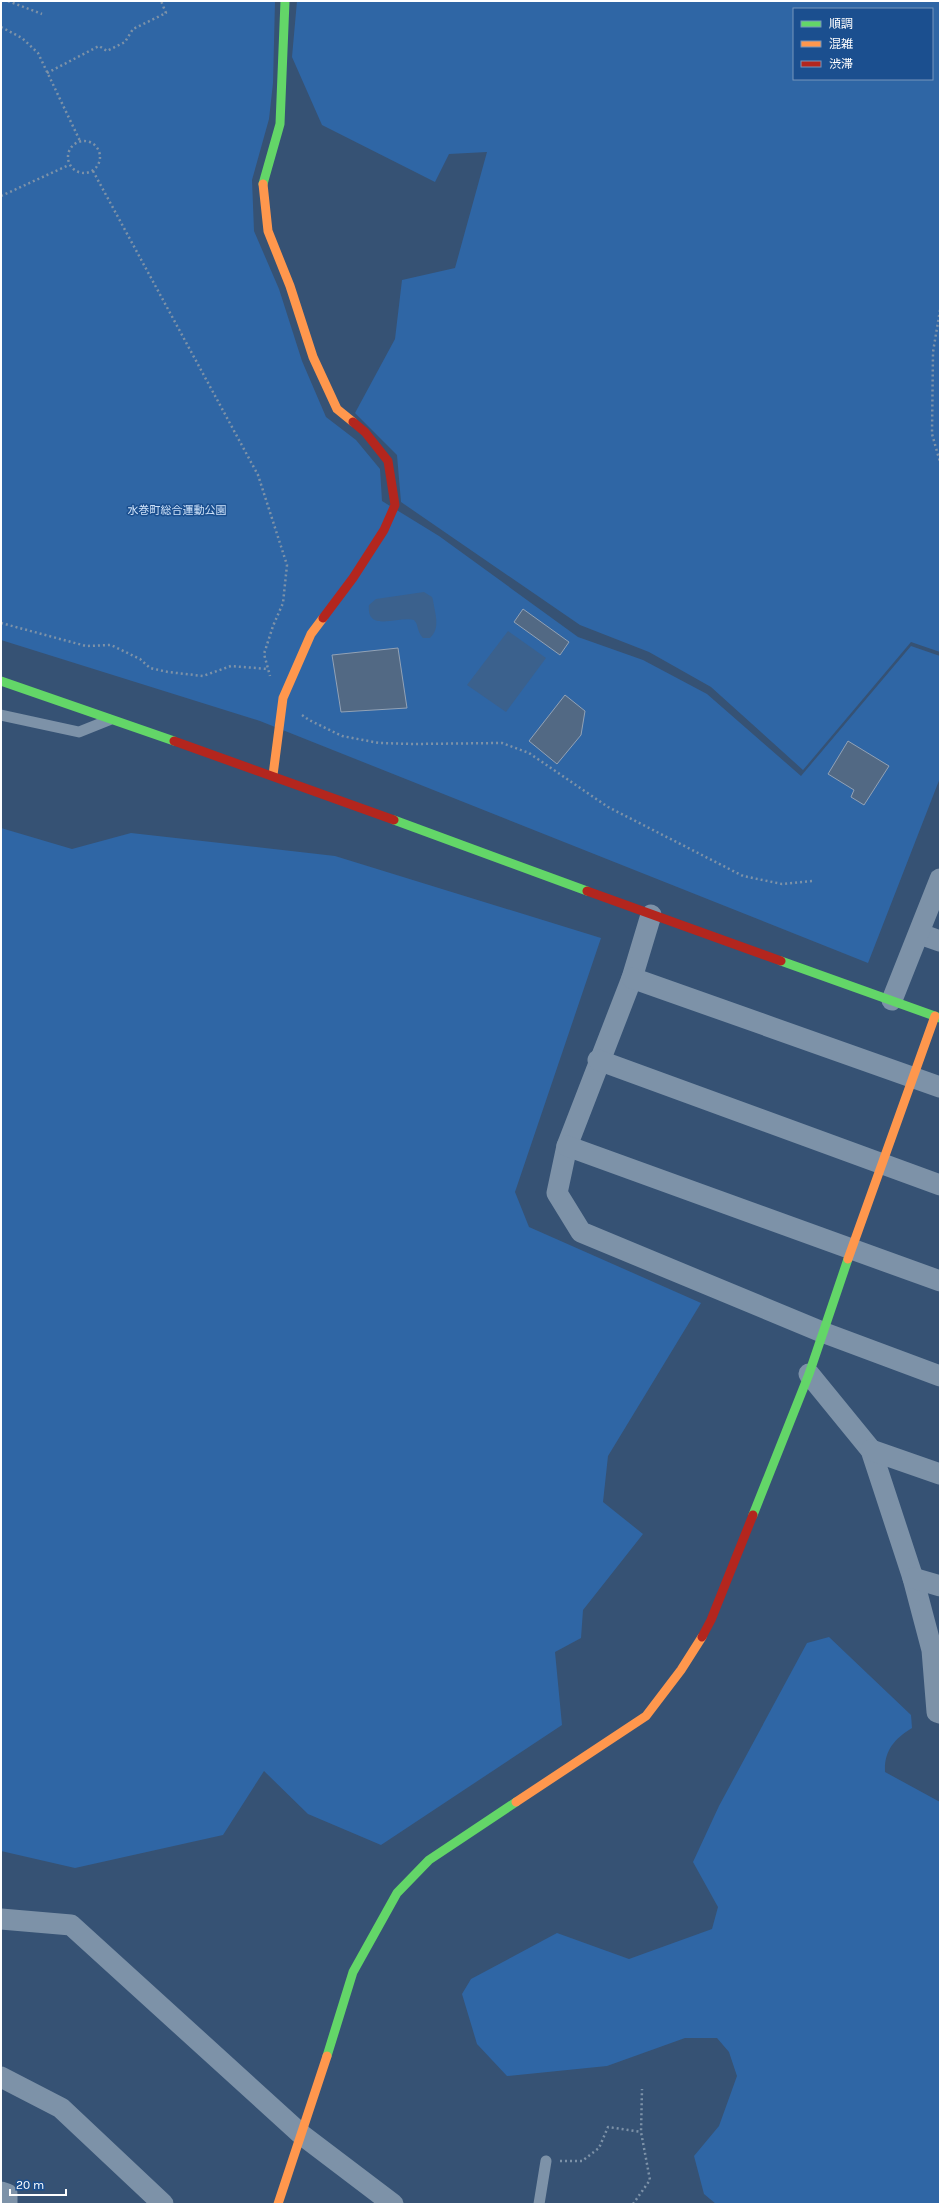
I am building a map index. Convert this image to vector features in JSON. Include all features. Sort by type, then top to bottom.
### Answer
[{"type":"street","points":[[273,775],[284,698],[311,634],[353,578],[384,530],[395,505],[388,461],[365,432],[337,409],[316,363],[290,286],[268,231],[263,184],[280,124],[283,88],[285,1]]},
{"type":"street","points":[[1,681],[130,727],[273,775],[651,915],[937,1017],[881,1164],[853,1249],[822,1332],[809,1374],[711,1620],[693,1654],[672,1684],[646,1716],[429,1860],[397,1894],[353,1972],[302,2135],[278,2204]]},
{"type":"street","points":[[892,1000],[920,934],[940,879]]},
{"type":"street","points":[[651,915],[632,978],[598,1060],[567,1146],[557,1193],[581,1232],[822,1332],[940,1376]]},
{"type":"street","points":[[920,934],[940,941]]},
{"type":"street","points":[[632,978],[940,1087]]},
{"type":"street","points":[[598,1060],[940,1185]]},
{"type":"street","points":[[567,1146],[940,1281]]},
{"type":"street","points":[[809,1374],[871,1450],[913,1578],[932,1650],[937,1712],[940,1713]]},
{"type":"street","points":[[871,1450],[940,1474]]},
{"type":"street","points":[[913,1578],[940,1586]]},
{"type":"street","points":[[1,1919],[71,1925],[302,2135],[393,2204]]},
{"type":"street","points":[[1,2077],[61,2108],[163,2204]]},
{"type":"street","points":[[1,2192],[7,2194],[7,2204]]},
{"type":"lane","points":[[1,715],[79,732],[108,720],[130,727]]},
{"type":"lane","points":[[539,2204],[546,2161]]},
{"type":"path","points":[[8,1],[42,14]]},
{"type":"path","points":[[47,73],[99,46],[107,51],[125,42],[133,29],[166,13],[161,1]]},
{"type":"path","points":[[1,27],[22,38],[38,53],[80,141]]},
{"type":"path","points":[[80,141],[87,141],[94,144],[99,150],[101,158],[98,166],[85,173],[77,172],[69,165],[69,151],[73,145],[80,141]]},
{"type":"path","points":[[1,196],[69,165]]},
{"type":"path","points":[[93,170],[258,475],[287,565],[283,603],[272,626],[264,654],[271,681],[284,698],[309,720],[342,736],[379,742],[406,744],[502,743],[529,753],[608,807],[743,876],[782,884],[813,881]]},
{"type":"path","points":[[940,310],[933,352],[932,434],[940,462]]},
{"type":"path","points":[[1,623],[86,646],[111,645],[140,658],[150,668],[168,672],[203,676],[231,666],[268,668]]},
{"type":"path","points":[[633,2204],[650,2180],[641,2132],[642,2089]]},
{"type":"path","points":[[546,2161],[582,2161],[599,2148],[608,2127],[641,2132]]},
{"type":"green space","name":"水巻町総合運動公園","points":[[1,1],[275,1],[273,83],[269,119],[252,180],[254,231],[279,289],[302,361],[326,417],[356,440],[380,469],[382,501],[439,536],[578,637],[643,660],[707,694],[801,776],[911,646],[940,656],[940,778],[868,963],[260,721],[1,640]]},
{"type":"green space","points":[[297,1],[940,1],[940,652],[911,642],[803,770],[711,687],[649,652],[580,625],[401,502],[397,455],[355,413],[395,339],[402,280],[455,268],[487,152],[449,154],[435,182],[322,125],[292,57]]},
{"type":"green space","points":[[1,828],[72,849],[131,833],[335,856],[601,938],[515,1192],[529,1227],[701,1303],[608,1456],[603,1502],[643,1534],[583,1610],[581,1638],[555,1652],[562,1725],[381,1845],[308,1814],[264,1771],[223,1835],[75,1868],[1,1851]]},
{"type":"green space","points":[[829,1637],[911,1715],[912,1728],[891,1746],[886,1758],[885,1772],[940,1802],[940,2204],[716,2204],[704,2194],[694,2156],[719,2126],[737,2076],[729,2052],[717,2038],[685,2038],[607,2066],[507,2076],[477,2044],[462,1994],[471,1979],[557,1933],[629,1959],[712,1929],[718,1907],[693,1862],[719,1806],[807,1643]]},
{"type":"shaded area","points":[[424,592],[432,597],[436,616],[435,630],[430,638],[423,638],[419,633],[417,624],[414,620],[408,619],[385,622],[373,619],[369,614],[369,605],[376,599]]},
{"type":"shaded area","points":[[508,631],[546,658],[506,712],[467,685]]},
{"type":"building","points":[[523,609],[569,642],[560,655],[514,622]]},
{"type":"building","points":[[398,648],[407,708],[341,712],[332,655]]},
{"type":"building","points":[[565,695],[585,711],[581,735],[557,764],[529,741]]},
{"type":"building","points":[[848,741],[889,766],[864,805],[851,797],[854,790],[828,774]]},
{"type":"traffic: fast","points":[[263,184],[280,124],[285,1]]},
{"type":"traffic: fast","points":[[1,681],[174,741]]},
{"type":"traffic: fast","points":[[394,820],[587,891]]},
{"type":"traffic: fast","points":[[781,961],[940,1018]]},
{"type":"traffic: fast","points":[[753,1515],[809,1374],[848,1259]]},
{"type":"traffic: fast","points":[[327,2056],[353,1972],[397,1893],[429,1860],[516,1802]]},
{"type":"traffic: slow","points":[[263,184],[268,231],[290,286],[313,357],[337,409],[353,422]]},
{"type":"traffic: slow","points":[[273,775],[283,698],[311,634],[323,618]]},
{"type":"traffic: slow","points":[[848,1259],[935,1016]]},
{"type":"traffic: slow","points":[[516,1802],[646,1716],[681,1670],[702,1637]]},
{"type":"traffic: slow","points":[[278,2204],[327,2056]]},
{"type":"traffic: jam","points":[[323,618],[353,578],[384,530],[395,505],[388,461],[365,432],[353,422]]},
{"type":"traffic: jam","points":[[174,741],[394,820]]},
{"type":"traffic: jam","points":[[587,891],[781,961]]},
{"type":"traffic: jam","points":[[702,1637],[711,1620],[753,1515]]}]
